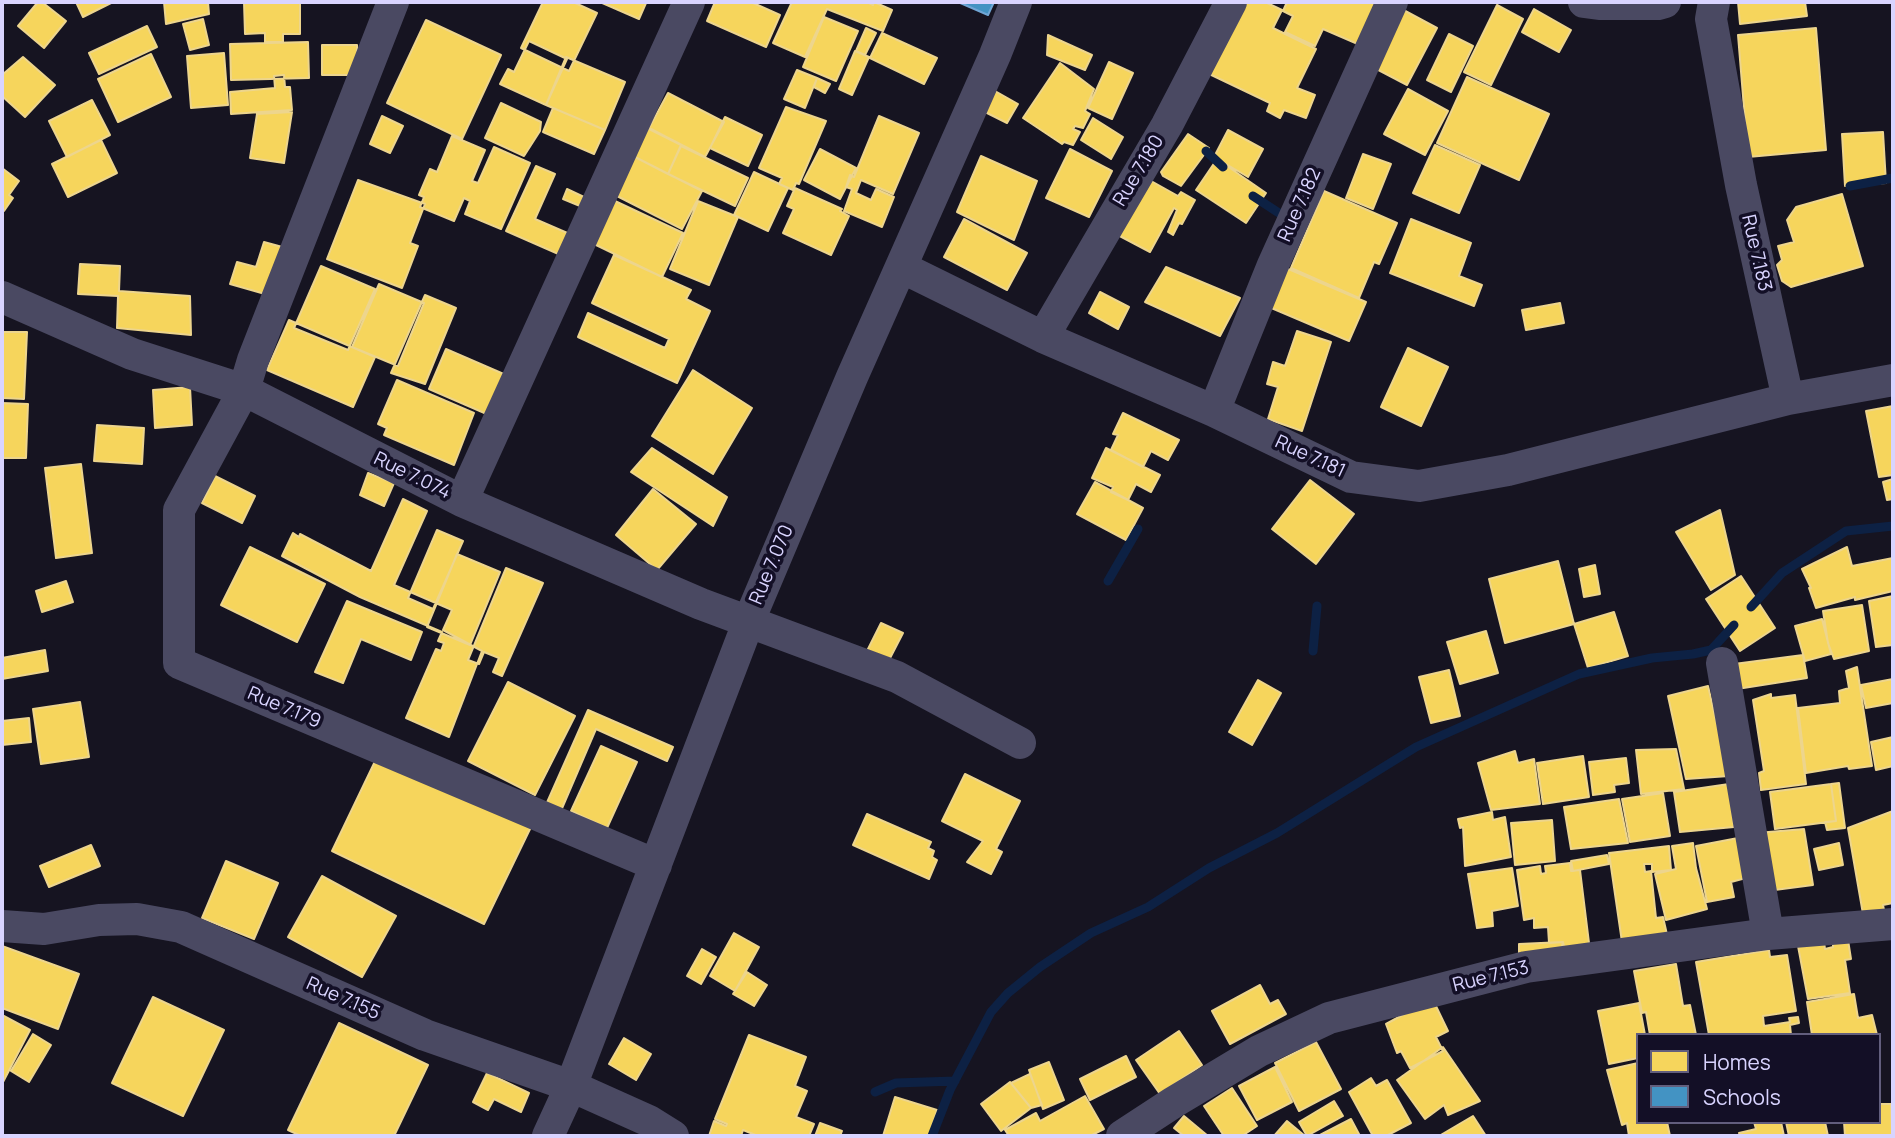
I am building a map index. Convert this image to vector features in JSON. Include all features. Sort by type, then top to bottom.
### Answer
[{"type":"street","points":[[244,390],[253,360],[393,2]]},
{"type":"street","name":"Rue 7.074","points":[[2,297],[132,354],[244,390],[462,501],[689,2]]},
{"type":"street","name":"Rue 7.070","points":[[548,1136],[570,1086],[748,623],[1016,2]]},
{"type":"street","name":"Rue 7.180","points":[[1043,337],[1167,125],[1231,2]]},
{"type":"street","name":"Rue 7.182","points":[[1214,411],[1273,265],[1392,2]]},
{"type":"street","points":[[1584,2],[1665,2]]},
{"type":"street","name":"Rue 7.183","points":[[1714,2],[1711,19],[1741,185],[1788,399]]},
{"type":"street","name":"Rue 7.181","points":[[901,267],[1043,337],[1214,411],[1352,477],[1419,486],[1508,470],[1788,399]]},
{"type":"street","points":[[1788,399],[1893,380]]},
{"type":"street","name":"Rue 7.179","points":[[244,390],[179,510],[179,663],[656,865]]},
{"type":"street","points":[[462,501],[748,623],[889,673],[1020,743]]},
{"type":"street","points":[[1722,663],[1768,933]]},
{"type":"street","name":"Rue 7.155","points":[[2,926],[44,929],[99,920],[137,919],[181,927],[425,1035],[570,1086],[649,1121],[673,1136]]},
{"type":"street","name":"Rue 7.153","points":[[1122,1136],[1259,1051],[1329,1018],[1526,967],[1768,933],[1893,924]]},
{"type":"building: Homes","points":[[38,2],[42,2],[66,21],[44,48],[18,26]]},
{"type":"building: Homes","points":[[76,2],[113,2],[83,17]]},
{"type":"building: Homes","points":[[164,2],[208,2],[209,14],[166,24]]},
{"type":"building: Homes","points":[[244,2],[300,2],[300,34],[283,34],[283,42],[265,42],[265,33],[245,34]]},
{"type":"building: Homes","points":[[543,2],[573,2],[597,13],[569,71],[521,48]]},
{"type":"building: Homes","points":[[600,2],[643,2],[646,3],[639,19]]},
{"type":"building: Homes","points":[[715,2],[751,2],[780,15],[766,47],[707,21]]},
{"type":"building: Homes","points":[[792,2],[867,2],[873,5],[874,2],[892,10],[883,31],[827,9],[805,57],[773,43]]},
{"type":"building: Homes","points":[[1237,2],[1265,2],[1282,10],[1273,28],[1316,49],[1297,88],[1315,95],[1306,118],[1284,110],[1280,118],[1267,111],[1270,103],[1203,71]]},
{"type":"building: Homes","points":[[1287,2],[1388,2],[1367,48],[1323,29],[1315,46],[1285,32],[1293,16],[1283,11]]},
{"type":"building: Homes","points":[[1738,2],[1805,2],[1807,16],[1740,24]]},
{"type":"building: Homes","points":[[1497,5],[1523,19],[1491,85],[1464,72]]},
{"type":"building: Homes","points":[[1396,6],[1437,28],[1407,85],[1365,63]]},
{"type":"building: Homes","points":[[1534,9],[1571,30],[1559,52],[1522,32]]},
{"type":"building: Homes","points":[[824,17],[858,31],[836,81],[803,67]]},
{"type":"building: Homes","points":[[203,19],[209,45],[190,50],[183,24]]},
{"type":"building: Homes","points":[[426,20],[501,55],[462,139],[387,103]]},
{"type":"building: Homes","points":[[147,26],[157,47],[99,74],[89,53]]},
{"type":"building: Homes","points":[[866,28],[876,33],[865,55],[856,51]]},
{"type":"building: Homes","points":[[1816,28],[1826,150],[1748,157],[1738,35]]},
{"type":"building: Homes","points":[[882,33],[937,58],[924,84],[870,58]]},
{"type":"building: Homes","points":[[1449,34],[1473,46],[1451,92],[1427,80]]},
{"type":"building: Homes","points":[[1048,35],[1092,55],[1085,70],[1047,55]]},
{"type":"building: Homes","points":[[529,41],[567,59],[546,105],[500,84],[508,69],[514,72]]},
{"type":"building: Homes","points":[[308,42],[309,78],[231,80],[230,44]]},
{"type":"building: Homes","points":[[322,45],[357,45],[357,75],[322,75]]},
{"type":"building: Homes","points":[[855,51],[869,57],[852,95],[839,89]]},
{"type":"building: Homes","points":[[224,53],[228,105],[191,108],[187,56]]},
{"type":"building: Homes","points":[[151,54],[171,97],[118,122],[98,79]]},
{"type":"building: Homes","points":[[23,57],[55,85],[25,117],[2,96],[2,75]]},
{"type":"building: Homes","points":[[566,57],[625,82],[605,130],[546,105]]},
{"type":"building: Homes","points":[[1109,62],[1133,73],[1112,119],[1088,108]]},
{"type":"building: Homes","points":[[1060,63],[1094,89],[1085,111],[1090,114],[1083,128],[1075,126],[1073,129],[1080,132],[1073,145],[1064,142],[1062,144],[1023,118]]},
{"type":"building: Homes","points":[[797,70],[817,78],[805,108],[784,99]]},
{"type":"building: Homes","points":[[284,75],[285,87],[290,87],[292,110],[231,114],[230,92],[275,88],[274,76]]},
{"type":"building: Homes","points":[[1467,77],[1549,114],[1519,180],[1437,143]]},
{"type":"building: Homes","points":[[817,78],[830,84],[825,93],[814,87]]},
{"type":"building: Homes","points":[[1408,89],[1448,111],[1425,155],[1384,134]]},
{"type":"building: Homes","points":[[995,91],[1018,104],[1007,123],[985,112]]},
{"type":"building: Homes","points":[[668,93],[724,122],[705,157],[649,128]]},
{"type":"building: Homes","points":[[92,100],[110,135],[67,157],[49,121]]},
{"type":"building: Homes","points":[[501,103],[541,122],[540,131],[524,156],[485,138]]},
{"type":"building: Homes","points":[[786,107],[826,121],[799,184],[796,183],[793,190],[779,184],[782,178],[759,168]]},
{"type":"building: Homes","points":[[553,108],[605,130],[594,154],[543,132]]},
{"type":"building: Homes","points":[[292,112],[284,163],[250,158],[257,114]]},
{"type":"building: Homes","points":[[382,116],[403,126],[390,153],[370,144]]},
{"type":"building: Homes","points":[[879,116],[919,133],[893,194],[861,180],[856,193],[871,200],[876,189],[894,197],[882,227],[844,211],[852,189],[846,187],[850,175],[854,177]]},
{"type":"building: Homes","points":[[725,117],[762,135],[748,166],[710,148]]},
{"type":"building: Homes","points":[[1093,118],[1123,137],[1111,159],[1081,140]]},
{"type":"building: Homes","points":[[647,128],[681,145],[668,174],[633,156]]},
{"type":"building: Homes","points":[[1228,130],[1263,149],[1248,177],[1214,157]]},
{"type":"building: Homes","points":[[1883,132],[1886,183],[1845,186],[1842,134]]},
{"type":"building: Homes","points":[[1188,134],[1209,148],[1181,186],[1163,176],[1161,172]]},
{"type":"building: Homes","points":[[452,136],[485,150],[472,181],[478,183],[494,147],[530,163],[501,229],[465,214],[470,201],[464,198],[454,221],[420,207],[424,197],[419,195],[430,169],[437,172]]},
{"type":"building: Homes","points":[[101,140],[117,173],[68,197],[52,164]]},
{"type":"building: Homes","points":[[1435,145],[1480,165],[1459,213],[1413,193]]},
{"type":"building: Homes","points":[[681,146],[748,178],[735,206],[668,174]]},
{"type":"building: Homes","points":[[820,149],[856,168],[840,199],[804,180]]},
{"type":"building: Homes","points":[[1070,149],[1112,171],[1089,217],[1046,198]]},
{"type":"building: Homes","points":[[1363,154],[1391,164],[1373,209],[1346,198]]},
{"type":"building: Homes","points":[[633,156],[702,191],[682,229],[613,194]]},
{"type":"building: Homes","points":[[981,156],[1037,181],[1014,240],[957,212]]},
{"type":"building: Homes","points":[[1217,159],[1266,193],[1246,223],[1196,190]]},
{"type":"building: Homes","points":[[536,166],[555,174],[535,219],[572,235],[563,256],[506,231]]},
{"type":"building: Homes","points":[[2,168],[19,181],[9,195],[13,198],[4,211],[2,209]]},
{"type":"building: Homes","points":[[754,172],[788,188],[768,231],[734,215]]},
{"type":"building: Homes","points":[[1144,177],[1178,196],[1181,192],[1195,200],[1173,235],[1168,232],[1177,210],[1174,208],[1150,252],[1114,233]]},
{"type":"building: Homes","points":[[358,180],[425,204],[410,243],[418,246],[402,288],[327,259]]},
{"type":"building: Homes","points":[[795,188],[842,209],[840,211],[849,216],[831,255],[783,233],[794,209],[787,206]]},
{"type":"building: Homes","points":[[567,189],[584,197],[580,206],[563,199]]},
{"type":"building: Homes","points":[[1324,191],[1397,223],[1379,264],[1374,262],[1359,298],[1291,268]]},
{"type":"building: Homes","points":[[1842,194],[1863,266],[1791,287],[1782,281],[1777,265],[1782,260],[1778,246],[1794,242],[1787,220],[1796,207]]},
{"type":"building: Homes","points":[[615,201],[683,233],[662,277],[594,244]]},
{"type":"building: Homes","points":[[698,201],[738,217],[709,285],[670,269]]},
{"type":"building: Homes","points":[[964,219],[1027,253],[1007,290],[944,257]]},
{"type":"building: Homes","points":[[1411,219],[1471,243],[1459,276],[1482,285],[1474,306],[1390,273]]},
{"type":"building: Homes","points":[[264,242],[286,248],[272,296],[230,284],[237,262],[256,267]]},
{"type":"building: Homes","points":[[614,255],[691,290],[686,299],[710,311],[677,383],[578,337],[588,313],[665,348],[669,339],[592,303]]},
{"type":"building: Homes","points":[[80,264],[120,266],[119,291],[190,296],[191,335],[117,328],[118,296],[78,294]]},
{"type":"building: Homes","points":[[321,266],[375,289],[348,350],[294,328]]},
{"type":"building: Homes","points":[[1166,267],[1240,298],[1220,336],[1145,302]]},
{"type":"building: Homes","points":[[1286,268],[1366,302],[1349,341],[1269,307]]},
{"type":"building: Homes","points":[[379,284],[424,303],[398,366],[352,347]]},
{"type":"building: Homes","points":[[1100,292],[1129,307],[1118,329],[1089,313]]},
{"type":"building: Homes","points":[[425,295],[456,308],[425,384],[391,373]]},
{"type":"building: Homes","points":[[1560,303],[1564,323],[1526,330],[1522,310]]},
{"type":"building: Homes","points":[[289,320],[375,357],[353,407],[267,370]]},
{"type":"building: Homes","points":[[1297,331],[1331,342],[1302,431],[1268,419],[1278,387],[1267,384],[1273,362],[1285,366]]},
{"type":"building: Homes","points":[[2,332],[27,332],[24,399],[2,398]]},
{"type":"building: Homes","points":[[1408,348],[1448,367],[1421,426],[1381,407]]},
{"type":"building: Homes","points":[[446,349],[506,375],[489,415],[429,389]]},
{"type":"building: Homes","points":[[693,370],[752,408],[713,474],[652,436]]},
{"type":"building: Homes","points":[[397,380],[474,413],[454,465],[384,435],[387,428],[378,424]]},
{"type":"building: Homes","points":[[190,387],[192,425],[155,428],[153,390]]},
{"type":"building: Homes","points":[[2,403],[28,404],[26,458],[2,458]]},
{"type":"building: Homes","points":[[1893,406],[1893,475],[1879,477],[1866,411]]},
{"type":"building: Homes","points":[[1123,413],[1179,440],[1168,460],[1151,451],[1143,467],[1111,450],[1118,435],[1113,434]]},
{"type":"building: Homes","points":[[97,425],[144,428],[142,464],[94,461]]},
{"type":"building: Homes","points":[[652,448],[727,497],[713,526],[631,472]]},
{"type":"building: Homes","points":[[1106,448],[1160,475],[1151,492],[1136,484],[1128,500],[1111,492],[1113,487],[1092,478]]},
{"type":"building: Homes","points":[[81,464],[92,553],[56,558],[45,468]]},
{"type":"building: Homes","points":[[368,473],[394,483],[384,506],[360,495]]},
{"type":"building: Homes","points":[[215,476],[255,496],[242,523],[202,503]]},
{"type":"building: Homes","points":[[1893,479],[1893,499],[1887,500],[1883,482]]},
{"type":"building: Homes","points":[[1310,480],[1354,514],[1316,564],[1272,529]]},
{"type":"building: Homes","points":[[1095,482],[1143,508],[1126,540],[1077,514]]},
{"type":"building: Homes","points":[[653,489],[696,524],[657,570],[616,535]]},
{"type":"building: Homes","points":[[403,499],[427,511],[394,585],[452,610],[443,630],[482,651],[449,737],[406,718],[436,649],[441,651],[444,643],[438,641],[442,632],[360,597],[282,556],[293,533],[299,537],[300,534],[371,571]]},
{"type":"building: Homes","points":[[1720,510],[1735,575],[1711,590],[1676,532]]},
{"type":"building: Homes","points":[[437,530],[463,541],[433,609],[408,598]]},
{"type":"building: Homes","points":[[250,547],[325,584],[297,642],[221,605]]},
{"type":"building: Homes","points":[[1847,547],[1852,566],[1893,558],[1893,591],[1855,600],[1855,597],[1816,608],[1802,569]]},
{"type":"building: Homes","points":[[457,554],[500,572],[470,645],[427,627]]},
{"type":"building: Homes","points":[[1558,561],[1574,624],[1505,643],[1489,579]]},
{"type":"building: Homes","points":[[1595,565],[1600,594],[1584,597],[1579,569]]},
{"type":"building: Homes","points":[[506,568],[543,583],[502,676],[493,672],[499,658],[484,652],[479,664],[468,660]]},
{"type":"building: Homes","points":[[1741,576],[1775,628],[1740,651],[1706,599]]},
{"type":"building: Homes","points":[[66,581],[73,602],[42,612],[36,591]]},
{"type":"building: Homes","points":[[1893,596],[1893,645],[1876,647],[1869,601]]},
{"type":"building: Homes","points":[[347,601],[422,632],[411,660],[361,639],[343,683],[315,672]]},
{"type":"building: Homes","points":[[1862,605],[1869,651],[1834,659],[1828,643],[1823,611]]},
{"type":"building: Homes","points":[[1614,612],[1628,656],[1588,668],[1574,624]]},
{"type":"building: Homes","points":[[1822,619],[1831,654],[1805,661],[1795,626]]},
{"type":"building: Homes","points":[[881,623],[903,633],[887,664],[866,653]]},
{"type":"building: Homes","points":[[1486,631],[1498,673],[1460,684],[1447,642]]},
{"type":"building: Homes","points":[[45,650],[48,671],[2,679],[2,658]]},
{"type":"building: Homes","points":[[1803,655],[1807,678],[1737,689],[1734,664]]},
{"type":"building: Homes","points":[[1857,667],[1872,766],[1849,769],[1848,766],[1806,773],[1798,708],[1840,703],[1839,691],[1849,688],[1846,671]]},
{"type":"building: Homes","points":[[1449,670],[1460,716],[1431,723],[1419,677]]},
{"type":"building: Homes","points":[[1893,679],[1893,703],[1866,708],[1861,685]]},
{"type":"building: Homes","points":[[1258,680],[1281,693],[1252,745],[1229,732]]},
{"type":"building: Homes","points":[[508,682],[575,716],[535,795],[468,761]]},
{"type":"building: Homes","points":[[1708,686],[1729,776],[1686,779],[1668,696]]},
{"type":"building: Homes","points":[[1771,694],[1771,698],[1795,695],[1806,784],[1761,790],[1759,773],[1764,771],[1753,700]]},
{"type":"building: Homes","points":[[80,702],[89,757],[41,764],[33,709]]},
{"type":"building: Homes","points":[[588,710],[673,747],[667,761],[596,729],[560,813],[545,807]]},
{"type":"building: Homes","points":[[29,718],[31,742],[2,745],[2,721]]},
{"type":"building: Homes","points":[[1893,737],[1893,766],[1876,770],[1871,742]]},
{"type":"building: Homes","points":[[601,746],[637,762],[607,828],[571,811]]},
{"type":"building: Homes","points":[[1676,749],[1684,789],[1641,794],[1636,750]]},
{"type":"building: Homes","points":[[1515,751],[1518,763],[1534,759],[1540,804],[1491,810],[1478,763]]},
{"type":"building: Homes","points":[[379,753],[531,827],[484,924],[332,851]]},
{"type":"building: Homes","points":[[1583,756],[1589,797],[1543,804],[1537,763]]},
{"type":"building: Homes","points":[[1626,758],[1629,783],[1614,785],[1615,792],[1593,795],[1589,762]]},
{"type":"building: Homes","points":[[965,774],[1020,801],[996,849],[1002,852],[991,874],[967,862],[983,841],[942,821]]},
{"type":"building: Homes","points":[[1839,783],[1845,828],[1827,830],[1825,822],[1836,821],[1831,784]]},
{"type":"building: Homes","points":[[1729,784],[1734,827],[1680,832],[1674,792]]},
{"type":"building: Homes","points":[[1831,784],[1836,821],[1775,829],[1770,792]]},
{"type":"building: Homes","points":[[1663,793],[1670,836],[1630,842],[1622,799]]},
{"type":"building: Homes","points":[[1619,799],[1628,843],[1571,849],[1564,807]]},
{"type":"building: Homes","points":[[1893,811],[1893,903],[1883,905],[1884,910],[1863,914],[1848,828]]},
{"type":"building: Homes","points":[[1492,812],[1493,820],[1505,817],[1511,857],[1465,866],[1463,827],[1460,828],[1458,819]]},
{"type":"building: Homes","points":[[867,814],[931,842],[928,848],[934,851],[932,857],[937,860],[929,879],[853,845]]},
{"type":"building: Homes","points":[[1552,820],[1555,861],[1515,865],[1511,823]]},
{"type":"building: Homes","points":[[1804,829],[1813,885],[1767,891],[1757,833]]},
{"type":"building: Homes","points":[[1738,838],[1746,878],[1731,882],[1734,897],[1707,902],[1696,846]]},
{"type":"building: Homes","points":[[1693,843],[1696,868],[1707,909],[1666,920],[1655,874],[1676,869],[1672,846]]},
{"type":"building: Homes","points":[[1839,843],[1843,865],[1819,870],[1814,849]]},
{"type":"building: Homes","points":[[91,845],[100,866],[49,887],[40,866]]},
{"type":"building: Homes","points":[[1669,846],[1671,870],[1652,872],[1652,864],[1644,864],[1645,872],[1651,871],[1656,918],[1663,917],[1668,939],[1622,942],[1609,853]]},
{"type":"building: Homes","points":[[1607,855],[1609,864],[1573,871],[1571,861]]},
{"type":"building: Homes","points":[[226,861],[278,883],[254,939],[202,918]]},
{"type":"building: Homes","points":[[1570,863],[1571,871],[1580,870],[1590,951],[1566,954],[1563,942],[1549,943],[1548,927],[1534,928],[1534,918],[1524,920],[1517,870],[1540,866],[1541,874],[1546,873],[1545,866]]},
{"type":"building: Homes","points":[[1512,868],[1518,906],[1492,911],[1493,926],[1477,928],[1468,874]]},
{"type":"building: Homes","points":[[322,876],[396,916],[362,977],[288,937]]},
{"type":"building: Homes","points":[[734,933],[759,947],[735,991],[710,976]]},
{"type":"building: Homes","points":[[1848,940],[1851,959],[1845,960],[1850,993],[1808,999],[1798,946],[1824,942],[1825,949],[1833,947],[1833,942]]},
{"type":"building: Homes","points":[[1563,942],[1561,950],[1519,954],[1519,944]]},
{"type":"building: Homes","points":[[2,946],[79,974],[58,1029],[2,1008]]},
{"type":"building: Homes","points":[[702,949],[716,957],[701,984],[687,976]]},
{"type":"building: Homes","points":[[1769,950],[1770,957],[1787,955],[1796,1011],[1763,1016],[1764,1026],[1790,1022],[1789,1018],[1798,1017],[1799,1023],[1790,1025],[1791,1033],[1709,1033],[1696,962]]},
{"type":"building: Homes","points":[[1676,964],[1683,1006],[1690,1005],[1696,1033],[1650,1033],[1646,1012],[1642,1013],[1634,971]]},
{"type":"building: Homes","points":[[747,972],[767,985],[754,1006],[733,994]]},
{"type":"building: Homes","points":[[1260,985],[1270,1004],[1278,1000],[1286,1014],[1230,1044],[1212,1011]]},
{"type":"building: Homes","points":[[1854,994],[1858,1018],[1872,1015],[1876,1033],[1812,1033],[1807,1002]]},
{"type":"building: Homes","points":[[153,997],[224,1030],[183,1116],[112,1083]]},
{"type":"building: Homes","points":[[1434,1002],[1448,1031],[1436,1037],[1443,1051],[1410,1068],[1401,1051],[1397,1053],[1386,1024],[1419,1006]]},
{"type":"building: Homes","points":[[1639,1003],[1645,1033],[1636,1033],[1636,1058],[1609,1064],[1598,1011]]},
{"type":"building: Homes","points":[[2,1015],[30,1030],[2,1084]]},
{"type":"building: Homes","points":[[339,1023],[428,1065],[394,1136],[301,1136],[288,1130]]},
{"type":"building: Homes","points":[[1179,1031],[1202,1065],[1160,1094],[1136,1060]]},
{"type":"building: Homes","points":[[33,1034],[51,1045],[29,1082],[11,1071]]},
{"type":"building: Homes","points":[[749,1035],[806,1057],[795,1086],[807,1091],[796,1117],[814,1124],[809,1136],[758,1136],[743,1130],[741,1136],[709,1136],[714,1121],[726,1126],[727,1124],[715,1119]]},
{"type":"building: Homes","points":[[624,1038],[651,1054],[636,1080],[609,1064]]},
{"type":"building: Homes","points":[[1316,1042],[1341,1089],[1299,1111],[1275,1063]]},
{"type":"building: Homes","points":[[1443,1047],[1480,1101],[1448,1115],[1444,1105],[1425,1119],[1397,1080]]},
{"type":"building: Homes","points":[[1126,1056],[1136,1077],[1090,1100],[1080,1079]]},
{"type":"building: Homes","points":[[1049,1062],[1064,1100],[1043,1109],[1029,1070]]},
{"type":"building: Homes","points":[[1636,1063],[1636,1124],[1667,1124],[1670,1136],[1629,1136],[1627,1123],[1622,1125],[1607,1070]]},
{"type":"building: Homes","points":[[1275,1067],[1292,1102],[1257,1120],[1239,1086]]},
{"type":"building: Homes","points":[[487,1073],[529,1093],[521,1112],[494,1099],[488,1110],[473,1102]]},
{"type":"building: Homes","points":[[1030,1074],[1042,1105],[1031,1108],[1011,1083]]},
{"type":"building: Homes","points":[[1371,1078],[1376,1086],[1387,1080],[1411,1123],[1386,1136],[1373,1136],[1349,1092]]},
{"type":"building: Homes","points":[[1010,1082],[1031,1108],[1001,1131],[981,1104]]},
{"type":"building: Homes","points":[[1232,1088],[1257,1126],[1242,1136],[1224,1136],[1204,1106]]},
{"type":"building: Homes","points":[[1085,1096],[1104,1129],[1090,1136],[1009,1136],[1005,1130],[1036,1113],[1040,1121]]},
{"type":"building: Homes","points":[[895,1097],[937,1110],[929,1136],[883,1136]]},
{"type":"building: Homes","points":[[1334,1101],[1343,1116],[1307,1136],[1299,1122]]},
{"type":"building: Homes","points":[[1881,1104],[1891,1104],[1892,1136],[1845,1136],[1844,1124],[1881,1124]]},
{"type":"building: Homes","points":[[1184,1116],[1208,1136],[1184,1136],[1174,1128]]},
{"type":"building: Homes","points":[[1473,1116],[1486,1136],[1439,1136]]},
{"type":"building: Homes","points":[[1351,1119],[1360,1136],[1318,1136]]},
{"type":"building: Homes","points":[[1287,1121],[1305,1136],[1274,1136]]},
{"type":"building: Homes","points":[[820,1123],[842,1131],[840,1136],[815,1136]]},
{"type":"building: Homes","points":[[1755,1124],[1781,1124],[1784,1136],[1740,1136],[1739,1133],[1756,1129]]},
{"type":"building: Homes","points":[[1786,1124],[1825,1124],[1828,1136],[1789,1136]]},
{"type":"building: Schools","points":[[958,2],[994,2],[988,15]]},
{"type":"waterway","points":[[1206,151],[1223,167]]},
{"type":"waterway","points":[[1850,186],[1893,178]]},
{"type":"waterway","points":[[1253,196],[1282,215]]},
{"type":"waterway","points":[[1751,607],[1782,573],[1846,531],[1893,526]]},
{"type":"waterway","points":[[1108,581],[1138,529]]},
{"type":"waterway","points":[[1313,651],[1317,606]]},
{"type":"waterway","points":[[932,1136],[950,1090],[991,1012],[1008,993],[1040,967],[1091,933],[1148,907],[1209,868],[1277,833],[1416,747],[1579,674],[1652,658],[1711,650],[1734,625]]},
{"type":"waterway","points":[[875,1092],[896,1083],[955,1081]]}]
